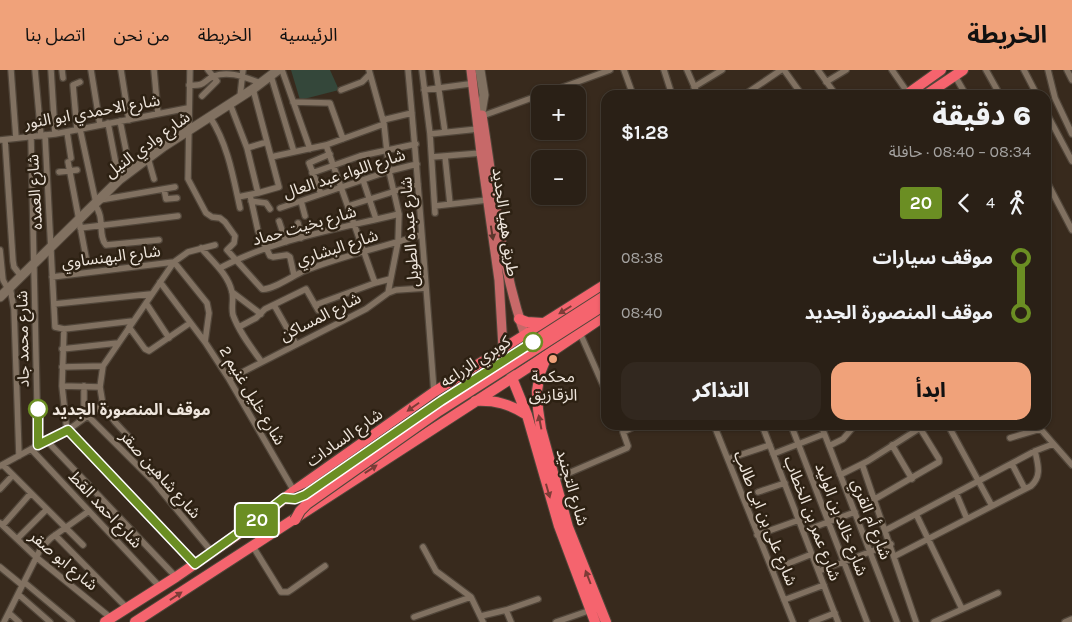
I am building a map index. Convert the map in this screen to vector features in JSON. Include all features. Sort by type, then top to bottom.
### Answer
[{"type":"highway","points":[[913,90],[941,70]]},
{"type":"highway","points":[[936,90],[959,73]]},
{"type":"highway","name":"شارع السادات","points":[[113,619],[212,552],[284,498],[434,392],[601,287]]},
{"type":"highway","name":"كوبري الزراعه","points":[[284,498],[295,499],[310,492],[441,401],[601,298]]},
{"type":"highway","name":"كوبري الزراعه","points":[[295,520],[300,511],[314,498],[365,462],[601,307]]},
{"type":"highway","points":[[135,622],[252,545],[295,520],[474,401],[547,356],[601,318]]},
{"type":"highway","points":[[519,319],[527,322],[544,322]]},
{"type":"highway","name":"شارع التجنيد","points":[[547,356],[540,373],[538,398],[542,429],[568,527],[591,597],[591,610],[595,622]]},
{"type":"highway","name":"شارع التجنيد","points":[[512,378],[527,415],[552,505],[591,597],[606,622]]},
{"type":"highway","points":[[523,404],[527,400],[538,398]]},
{"type":"highway","points":[[474,401],[497,401],[507,404],[527,415]]},
{"type":"highway","points":[[146,596],[148,606],[155,610]]},
{"type":"main road","points":[[469,70],[480,115]]},
{"type":"main road","points":[[473,86],[476,70]]},
{"type":"main road","name":"طريق ههيا الجديد","points":[[480,115],[478,129],[499,280],[503,348],[512,378]]},
{"type":"main road","name":"طريق ههيا الجديد","points":[[480,115],[508,276],[519,319],[535,363]]},
{"type":"street","points":[[11,70],[16,138]]},
{"type":"street","name":"شارع العمده","points":[[35,70],[43,136],[56,328],[64,328]]},
{"type":"street","points":[[51,70],[55,134]]},
{"type":"street","points":[[62,70],[63,78]]},
{"type":"street","points":[[91,70],[100,125]]},
{"type":"street","points":[[121,70],[129,120]]},
{"type":"street","points":[[154,70],[158,114]]},
{"type":"street","points":[[190,70],[187,171],[189,182],[206,213],[222,220],[232,231],[235,239],[232,246],[227,250],[235,260]]},
{"type":"street","points":[[202,96],[217,81],[208,70]]},
{"type":"street","points":[[282,70],[310,149]]},
{"type":"street","name":"شارع عبده الطويل","points":[[408,70],[418,164],[421,235],[434,392]]},
{"type":"street","points":[[422,70],[430,134],[435,209],[450,204],[487,200]]},
{"type":"street","points":[[436,70],[445,132]]},
{"type":"street","name":"طريق ههيا الجديد","points":[[480,70],[484,95],[480,115]]},
{"type":"street","points":[[569,85],[610,70]]},
{"type":"street","points":[[624,70],[631,90]]},
{"type":"street","points":[[664,70],[670,90]]},
{"type":"street","points":[[687,70],[696,90]]},
{"type":"street","points":[[694,87],[710,73],[722,70]]},
{"type":"street","points":[[752,90],[783,70],[798,90]]},
{"type":"street","points":[[818,70],[832,90]]},
{"type":"street","points":[[892,70],[904,90]]},
{"type":"street","points":[[986,70],[997,90]]},
{"type":"street","points":[[1024,70],[1034,90]]},
{"type":"street","points":[[1048,70],[1055,98],[1072,134]]},
{"type":"street","points":[[1067,70],[1072,80]]},
{"type":"street","points":[[826,82],[842,71]]},
{"type":"street","points":[[341,90],[362,82],[369,72]]},
{"type":"street","points":[[369,72],[384,122],[388,171],[400,226],[388,293]]},
{"type":"street","points":[[189,85],[203,85],[213,76],[226,73],[242,73],[261,83]]},
{"type":"street","points":[[240,97],[242,73]]},
{"type":"street","points":[[274,73],[294,152]]},
{"type":"street","name":"شارع وادي النيل","points":[[0,297],[50,248],[79,224],[96,203],[130,170],[210,118],[274,73]]},
{"type":"street","points":[[959,73],[964,90]]},
{"type":"street","points":[[80,82],[73,85],[79,129],[96,203],[100,212],[103,242],[106,245],[159,240]]},
{"type":"street","points":[[424,90],[473,86]]},
{"type":"street","points":[[250,198],[258,193],[279,187],[253,89]]},
{"type":"street","points":[[480,115],[531,98]]},
{"type":"street","points":[[293,102],[330,103],[343,139]]},
{"type":"street","points":[[230,104],[246,148],[258,193]]},
{"type":"street","name":"شارع الاحمدي ابو النور","points":[[3,140],[67,132],[188,108]]},
{"type":"street","points":[[271,157],[326,145],[412,113]]},
{"type":"street","points":[[210,118],[224,142],[233,172],[240,208]]},
{"type":"street","points":[[120,121],[130,170]]},
{"type":"street","points":[[1051,121],[1072,161]]},
{"type":"street","points":[[108,124],[119,180]]},
{"type":"street","points":[[430,134],[478,129]]},
{"type":"street","points":[[67,132],[70,160],[69,171],[86,257]]},
{"type":"street","name":"شارع محمد جاد","points":[[31,137],[38,445]]},
{"type":"street","points":[[3,140],[13,261],[14,267],[21,276]]},
{"type":"street","points":[[246,148],[267,142]]},
{"type":"street","points":[[312,173],[386,150],[416,144]]},
{"type":"street","points":[[326,145],[375,283]]},
{"type":"street","points":[[432,157],[481,153]]},
{"type":"street","points":[[321,194],[309,164],[310,161],[330,154]]},
{"type":"street","points":[[445,156],[450,204]]},
{"type":"street","points":[[148,158],[154,179]]},
{"type":"street","name":"شارع اللواء عبد العال","points":[[280,208],[388,171],[418,164]]},
{"type":"street","points":[[59,172],[77,170]]},
{"type":"street","points":[[363,180],[376,219]]},
{"type":"street","points":[[348,206],[418,184]]},
{"type":"street","points":[[96,203],[175,187]]},
{"type":"street","points":[[164,189],[166,199],[176,198]]},
{"type":"street","points":[[1051,190],[1072,230]]},
{"type":"street","points":[[238,197],[250,198],[266,203],[270,209]]},
{"type":"street","points":[[250,198],[256,225],[272,257],[284,254],[290,257],[294,275]]},
{"type":"street","points":[[301,201],[305,216]]},
{"type":"street","name":"شارع بخيت حماد","points":[[220,268],[235,260],[286,242],[398,214]]},
{"type":"street","points":[[79,224],[102,226],[178,216]]},
{"type":"street","points":[[279,221],[286,242]]},
{"type":"street","points":[[298,222],[301,238]]},
{"type":"street","name":"شارع البشاري","points":[[235,260],[264,290],[317,266],[421,235]]},
{"type":"street","points":[[128,436],[114,422],[102,405],[100,387],[104,366],[174,262],[188,252],[215,244]]},
{"type":"street","points":[[201,248],[220,268],[229,282],[232,292],[233,314],[261,361]]},
{"type":"street","points":[[0,250],[3,280],[9,288],[14,309],[20,456]]},
{"type":"street","name":"شارع البهنساوي","points":[[52,277],[174,262]]},
{"type":"street","name":"شارع خليل غنيم 2","points":[[174,262],[207,303],[209,313],[205,342],[229,379],[294,491]]},
{"type":"street","points":[[239,327],[256,318],[274,304],[306,289],[316,308],[375,283],[390,279]]},
{"type":"street","points":[[160,282],[205,342]]},
{"type":"street","name":"شارع المساكن","points":[[229,379],[366,309],[388,293],[396,290],[426,288]]},
{"type":"street","points":[[232,292],[261,314]]},
{"type":"street","points":[[54,304],[151,294]]},
{"type":"street","points":[[146,303],[169,338]]},
{"type":"street","points":[[274,304],[296,344]]},
{"type":"street","points":[[131,324],[146,350],[153,349],[190,323]]},
{"type":"street","points":[[131,324],[64,328],[62,386],[67,430],[195,564]]},
{"type":"street","points":[[580,333],[601,381]]},
{"type":"street","points":[[62,349],[118,343]]},
{"type":"street","points":[[62,367],[104,366]]},
{"type":"street","points":[[62,386],[100,387]]},
{"type":"street","points":[[84,386],[84,405],[88,416]]},
{"type":"street","points":[[83,545],[13,475],[1,466],[67,430],[102,405]]},
{"type":"street","name":"شارع شاهين صقر","points":[[88,416],[153,481],[212,552]]},
{"type":"street","points":[[555,479],[627,448],[623,432],[627,430]]},
{"type":"street","name":"شارع على بن ابى طالب","points":[[716,430],[793,622]]},
{"type":"street","name":"شارع عمر بن الخطاب","points":[[764,430],[838,622]]},
{"type":"street","name":"شارع خالد بن الوليد","points":[[793,430],[867,622]]},
{"type":"street","name":"شارع أم القري","points":[[823,430],[897,622]]},
{"type":"street","points":[[829,446],[843,439],[851,430]]},
{"type":"street","points":[[840,475],[862,464],[913,430]]},
{"type":"street","points":[[875,499],[937,465],[939,459],[921,430]]},
{"type":"street","points":[[952,430],[992,506]]},
{"type":"street","points":[[1010,438],[1031,430]]},
{"type":"street","points":[[1042,430],[1072,465]]},
{"type":"street","points":[[774,454],[824,434]]},
{"type":"street","points":[[47,441],[176,577]]},
{"type":"street","points":[[728,459],[770,444]]},
{"type":"street","points":[[886,530],[1035,451],[1054,444]]},
{"type":"street","points":[[892,445],[912,479]]},
{"type":"street","name":"شارع احمد القط","points":[[31,449],[160,587]]},
{"type":"street","points":[[895,556],[1031,486],[1038,478],[1039,467],[1035,451]]},
{"type":"street","points":[[862,464],[891,544],[916,622]]},
{"type":"street","points":[[1012,464],[1025,489]]},
{"type":"street","points":[[0,489],[13,475]]},
{"type":"street","points":[[758,492],[785,483]]},
{"type":"street","points":[[1,524],[31,493]]},
{"type":"street","points":[[956,493],[967,519]]},
{"type":"street","points":[[17,539],[47,509]]},
{"type":"street","points":[[7,617],[42,548],[55,535],[89,510]]},
{"type":"street","points":[[804,531],[854,512]]},
{"type":"street","points":[[916,514],[962,609]]},
{"type":"street","points":[[757,535],[799,520]]},
{"type":"street","name":"شارع ابو صقر","points":[[1,524],[36,557],[113,619]]},
{"type":"street","points":[[55,535],[127,608]]},
{"type":"street","points":[[819,571],[891,544]]},
{"type":"street","points":[[252,545],[281,592],[288,592],[325,566]]},
{"type":"street","points":[[424,547],[436,571],[471,597],[482,619],[538,599]]},
{"type":"street","points":[[772,570],[812,554]]},
{"type":"street","points":[[0,567],[72,622]]},
{"type":"street","points":[[784,600],[824,585]]},
{"type":"street","points":[[934,622],[998,593]]},
{"type":"street","points":[[18,594],[50,622]]},
{"type":"street","points":[[414,617],[471,597]]},
{"type":"street","points":[[506,610],[511,622]]},
{"type":"street","points":[[556,622],[591,610]]},
{"type":"street","points":[[0,612],[19,622]]},
{"type":"street","points":[[812,622],[835,613]]},
{"type":"street","points":[[1065,622],[1072,619]]},
{"type":"green space","points":[[291,70],[330,70],[339,90],[300,100]]},
{"type":"bus line","name":"20","points":[[38,409],[38,445],[68,430],[195,564],[265,514],[284,498],[295,499],[305,495],[441,401],[533,342]]},
{"type":"place","name":"محكمة الزقازيق","points":[[553,359]]},
{"type":"place","name":"موقف المنصورة الجديد","points":[[38,409]]}]
